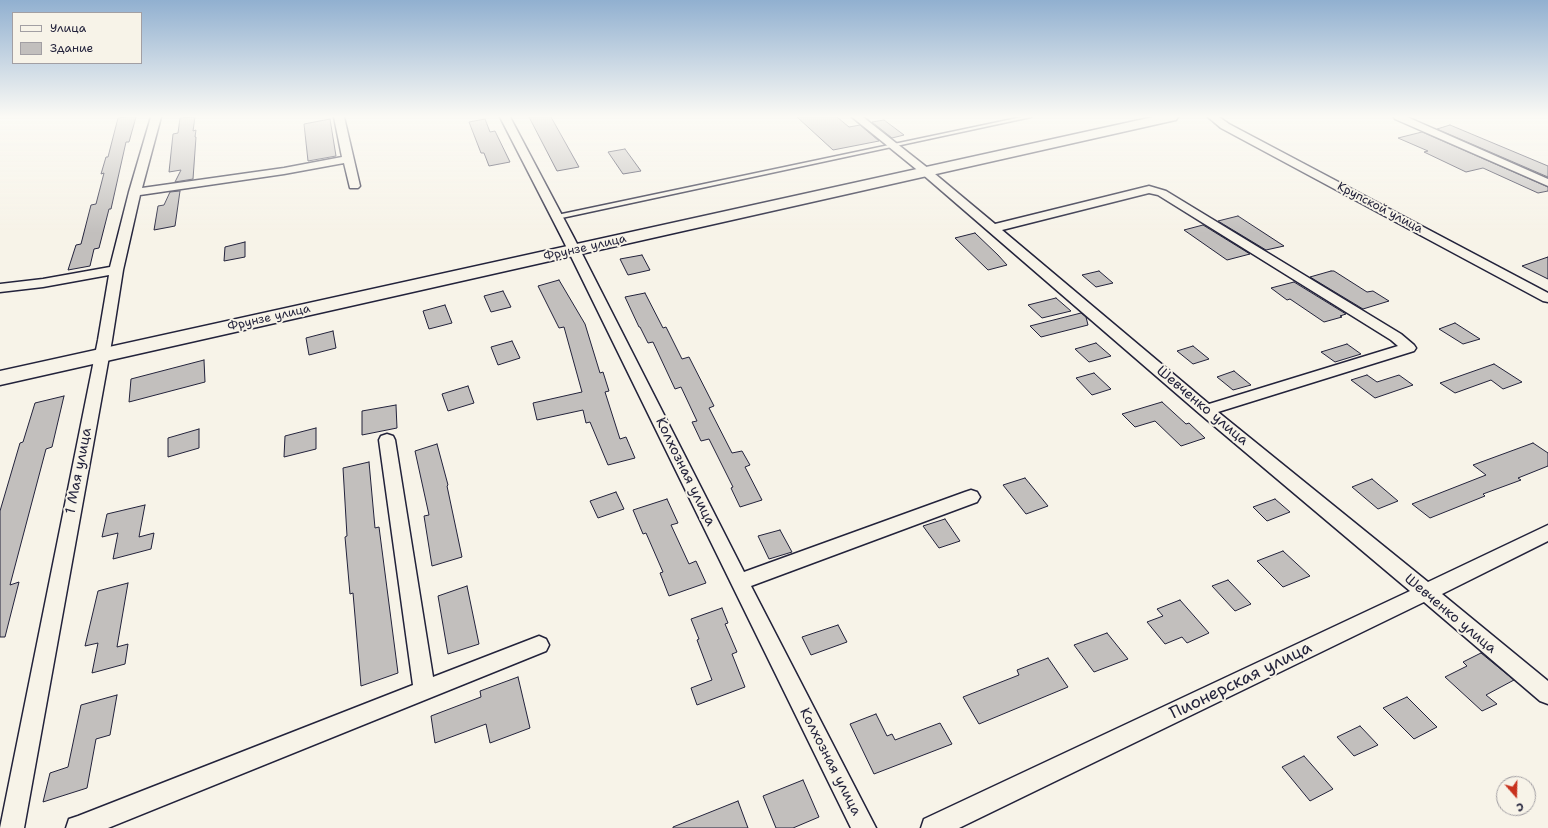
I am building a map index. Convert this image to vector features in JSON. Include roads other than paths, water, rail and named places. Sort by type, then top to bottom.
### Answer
[{"type":"main road","name":"Фрунзе улица","points":[[0,378],[103,348],[961,156]]},
{"type":"main road","name":"Фрунзе улица","points":[[919,166],[972,156]]},
{"type":"main road","name":"Фрунзе улица","points":[[0,363],[103,348]]},
{"type":"street","name":"1 Мая улица","points":[[12,828],[103,348],[116,270],[145,156]]},
{"type":"street","points":[[347,156],[354,186]]},
{"type":"street","name":"Колхозная улица","points":[[525,156],[572,244],[739,582],[864,828]]},
{"type":"street","name":"Шевченко улица","points":[[906,156],[994,228],[1206,410],[1548,694]]},
{"type":"street","name":"Крупской улица","points":[[1282,156],[1548,298]]},
{"type":"street","points":[[1486,156],[1548,183]]},
{"type":"street","points":[[135,192],[284,171],[348,160]]},
{"type":"street","points":[[994,228],[1149,189],[1162,193],[1396,337],[1409,348],[1206,410]]},
{"type":"street","points":[[0,288],[43,283],[116,270]]},
{"type":"street","points":[[387,440],[424,690]]},
{"type":"street","points":[[739,582],[971,497]]},
{"type":"street","name":"Пионерская улица","points":[[933,828],[1531,542],[1548,532]]},
{"type":"street","points":[[78,828],[424,690],[539,646]]},
{"type":"lane","points":[[557,217],[843,156]]}]
